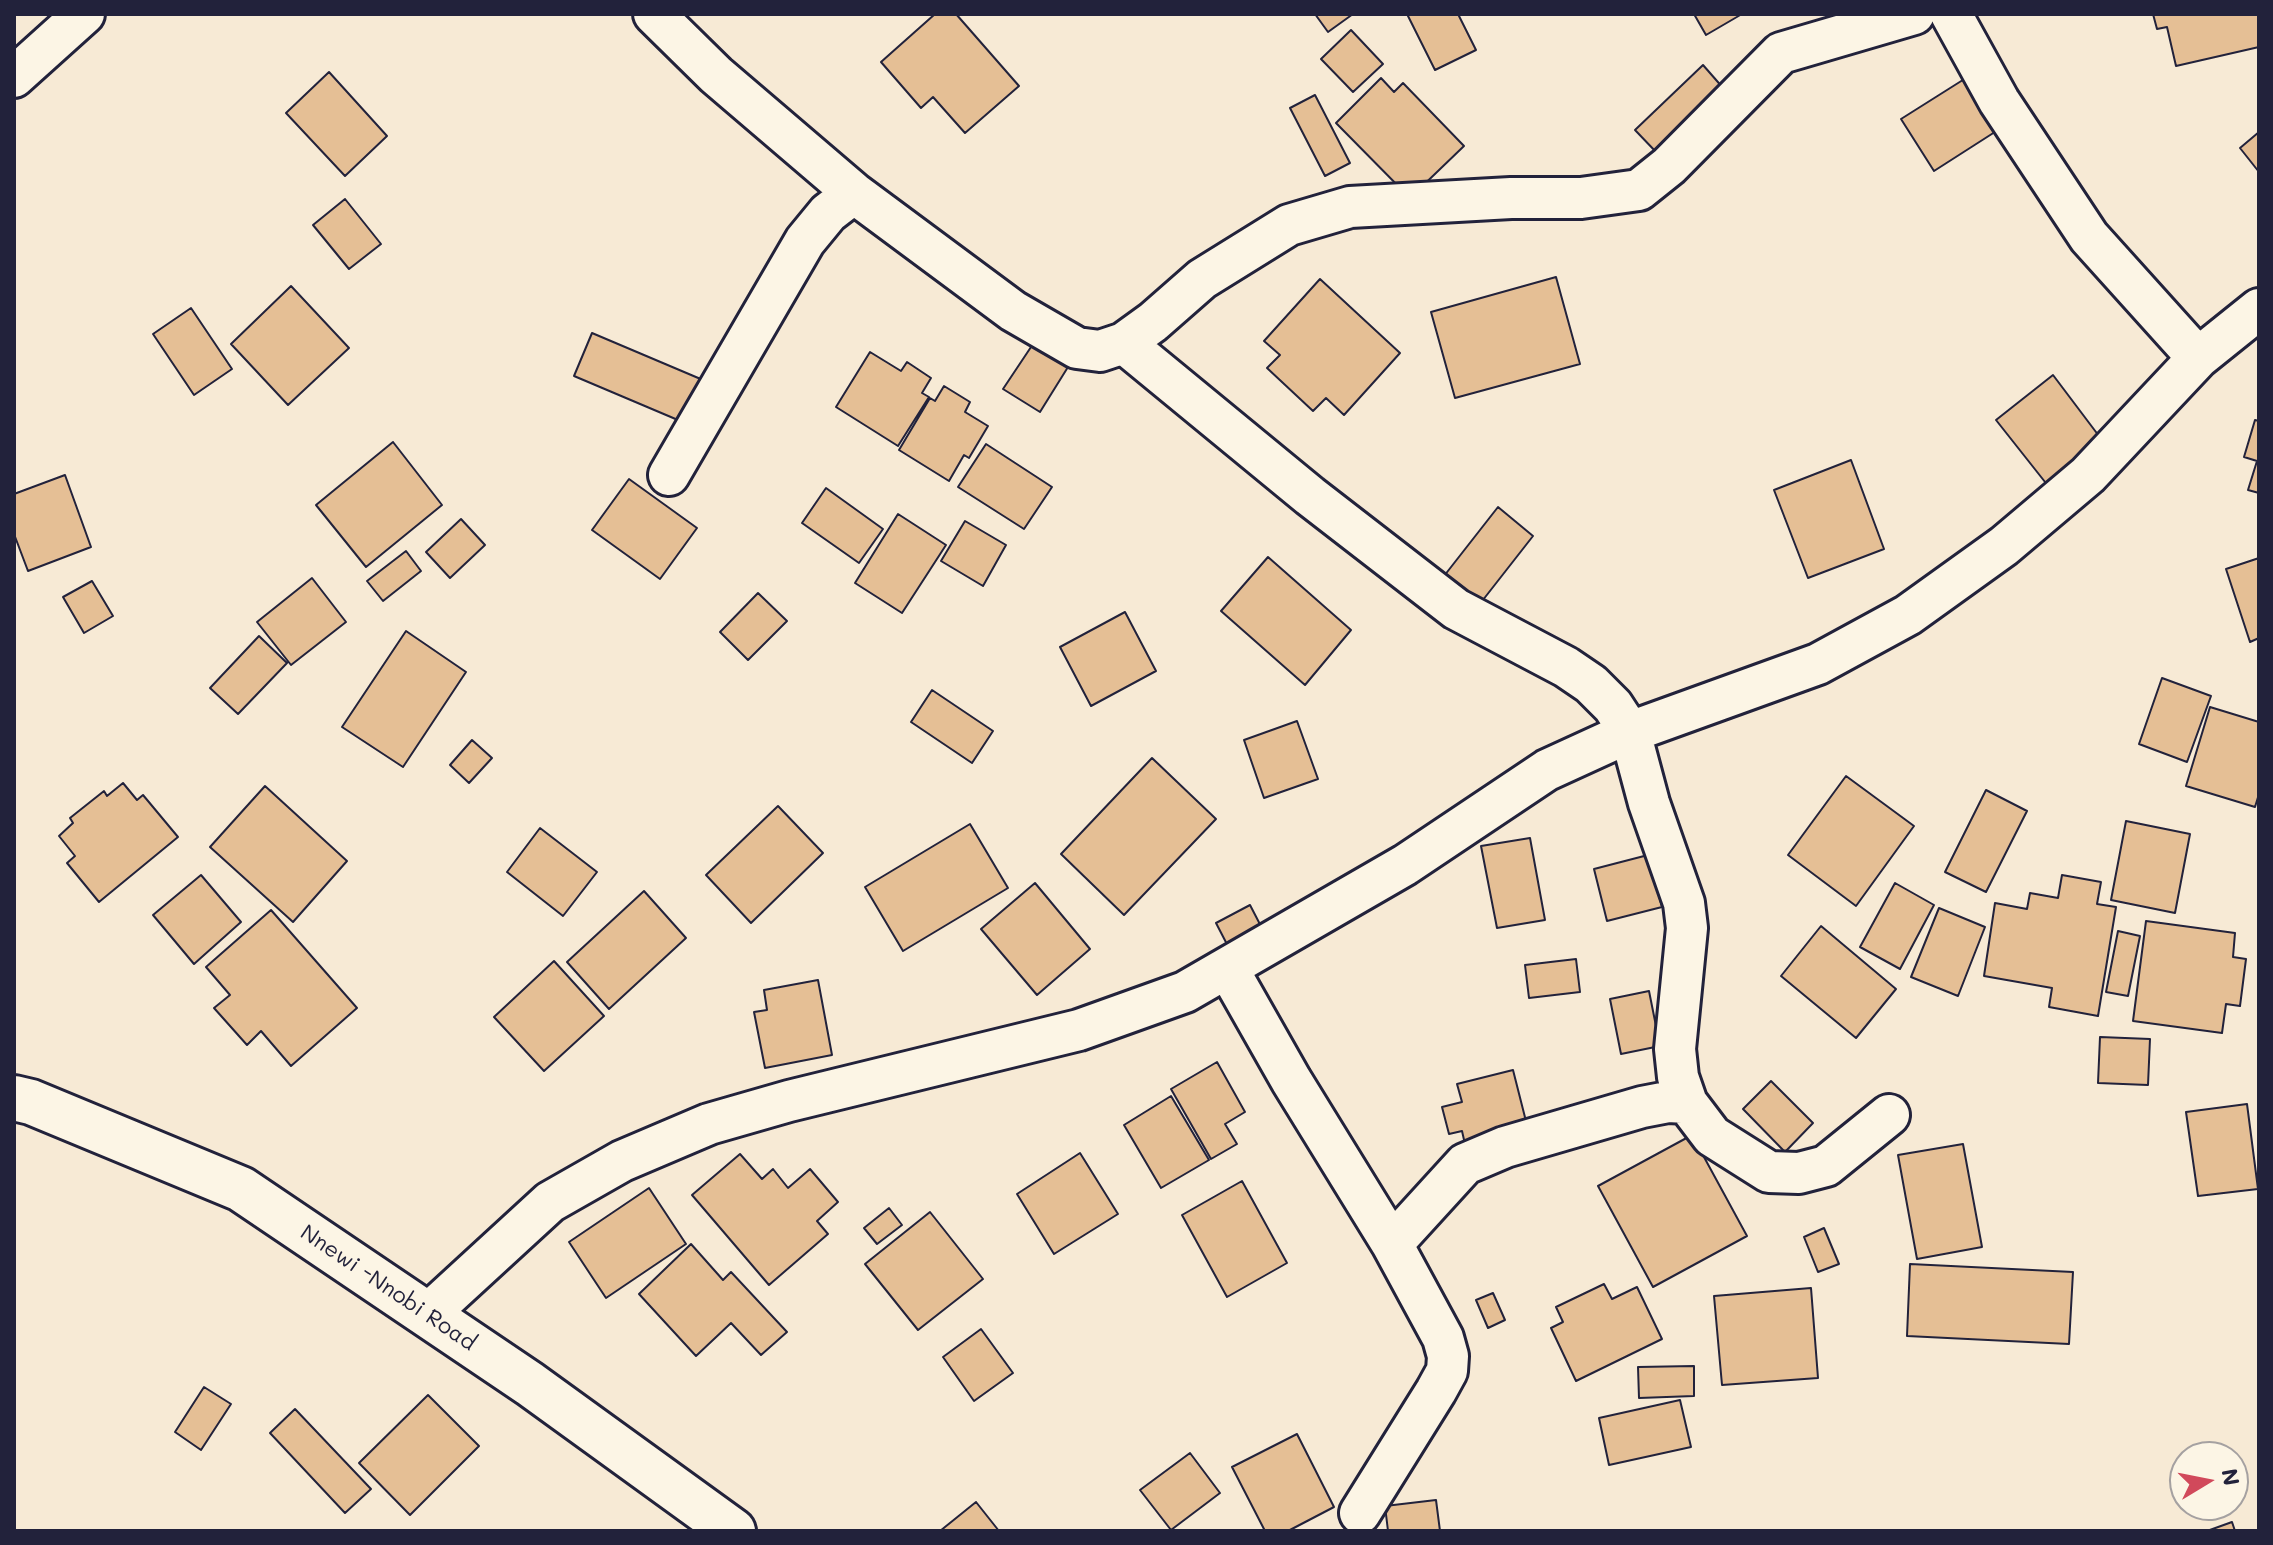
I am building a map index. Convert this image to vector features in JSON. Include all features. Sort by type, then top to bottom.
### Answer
[{"type":"main road","name":"Nnewi -Nnobi Road","points":[[14,1098],[31,1102],[241,1189],[530,1384],[733,1531]]},
{"type":"street","points":[[14,77],[84,14]]},
{"type":"street","points":[[654,14],[716,75],[854,193],[1013,311],[1077,348],[1100,351],[1124,343],[1202,279],[1289,225],[1350,207],[1511,198],[1581,198],[1639,190],[1669,166],[1781,53],[1914,14]]},
{"type":"street","points":[[1951,14],[1999,101],[2089,237],[2198,358]]},
{"type":"street","points":[[669,475],[805,241],[828,213],[854,193]]},
{"type":"street","points":[[427,1315],[550,1202],[622,1161],[709,1124],[789,1101],[1079,1030],[1185,992],[1405,865],[1547,770],[1630,732],[1818,664],[1908,615],[2004,546],[2088,475],[2198,358],[2259,309]]},
{"type":"street","points":[[1124,343],[1310,496],[1456,609],[1566,667],[1591,684],[1613,706],[1630,732],[1649,803],[1684,903],[1687,928],[1675,1049],[1678,1077],[1687,1103],[1712,1136],[1769,1172],[1799,1173],[1826,1166],[1889,1115]]},
{"type":"street","points":[[1228,969],[1291,1080],[1392,1244],[1443,1338],[1448,1356],[1447,1371],[1360,1513]]},
{"type":"street","points":[[1392,1244],[1465,1164],[1505,1147],[1642,1107],[1668,1102],[1687,1103]]},
{"type":"building","points":[[935,14],[956,14],[1019,86],[965,133],[933,97],[921,108],[881,62]]},
{"type":"building","points":[[1315,14],[1353,14],[1328,32]]},
{"type":"building","points":[[1407,14],[1458,14],[1476,50],[1435,70]]},
{"type":"building","points":[[1694,14],[1742,14],[1706,35]]},
{"type":"building","points":[[2153,14],[2259,14],[2259,47],[2176,66],[2167,27],[2157,29]]},
{"type":"building","points":[[1351,30],[1383,64],[1353,92],[1321,59]]},
{"type":"building","points":[[1703,65],[1724,89],[1657,153],[1635,130]]},
{"type":"building","points":[[329,72],[387,136],[345,176],[286,113]]},
{"type":"building","points":[[1381,78],[1394,92],[1403,83],[1464,146],[1410,198],[1336,123]]},
{"type":"building","points":[[1966,78],[1998,130],[1934,171],[1901,119]]},
{"type":"building","points":[[1315,95],[1350,163],[1325,176],[1290,108]]},
{"type":"building","points":[[2259,132],[2259,172],[2240,148]]},
{"type":"building","points":[[345,199],[381,244],[349,269],[313,225]]},
{"type":"building","points":[[1556,277],[1580,364],[1455,398],[1431,312]]},
{"type":"building","points":[[1320,279],[1400,353],[1344,415],[1326,398],[1313,411],[1267,368],[1280,355],[1264,341]]},
{"type":"building","points":[[291,286],[349,348],[288,405],[231,344]]},
{"type":"building","points":[[191,308],[232,369],[194,395],[153,334]]},
{"type":"building","points":[[592,333],[703,380],[685,423],[574,376]]},
{"type":"building","points":[[1033,344],[1068,367],[1040,412],[1003,389]]},
{"type":"building","points":[[870,352],[901,371],[907,362],[931,378],[922,393],[929,397],[898,446],[836,407]]},
{"type":"building","points":[[2053,375],[2105,444],[2049,487],[1996,420]]},
{"type":"building","points":[[944,386],[970,402],[965,412],[988,426],[969,458],[964,455],[949,481],[899,450],[930,398],[935,401]]},
{"type":"building","points":[[2255,420],[2259,421],[2259,493],[2248,490],[2257,461],[2244,457]]},
{"type":"building","points":[[393,442],[442,505],[366,567],[316,505]]},
{"type":"building","points":[[986,444],[1052,487],[1024,529],[958,487]]},
{"type":"building","points":[[1851,460],[1884,549],[1808,578],[1774,490]]},
{"type":"building","points":[[65,475],[91,547],[28,571],[14,534],[14,494]]},
{"type":"building","points":[[629,479],[697,528],[660,579],[592,530]]},
{"type":"building","points":[[826,488],[883,529],[859,563],[802,523]]},
{"type":"building","points":[[1498,507],[1533,536],[1479,605],[1444,576]]},
{"type":"building","points":[[898,514],[946,545],[902,613],[855,583]]},
{"type":"building","points":[[461,519],[485,545],[450,578],[426,552]]},
{"type":"building","points":[[965,521],[1006,545],[983,586],[941,561]]},
{"type":"building","points":[[406,551],[421,571],[383,601],[367,581]]},
{"type":"building","points":[[1268,557],[1351,630],[1305,685],[1221,611]]},
{"type":"building","points":[[2259,558],[2259,638],[2250,642],[2226,569]]},
{"type":"building","points":[[312,578],[346,622],[291,665],[257,622]]},
{"type":"building","points":[[92,581],[113,616],[84,633],[63,597]]},
{"type":"building","points":[[758,593],[787,621],[748,660],[720,632]]},
{"type":"building","points":[[1125,612],[1156,671],[1091,706],[1060,647]]},
{"type":"building","points":[[406,631],[466,672],[403,767],[342,727]]},
{"type":"building","points":[[259,636],[287,663],[238,714],[210,688]]},
{"type":"building","points":[[2162,678],[2211,696],[2187,762],[2139,744]]},
{"type":"building","points":[[932,690],[993,731],[972,763],[911,722]]},
{"type":"building","points":[[2210,707],[2259,722],[2259,794],[2255,807],[2186,786]]},
{"type":"building","points":[[1297,721],[1318,779],[1264,798],[1244,740]]},
{"type":"building","points":[[472,740],[492,758],[469,783],[450,765]]},
{"type":"building","points":[[1152,758],[1216,819],[1124,915],[1061,854]]},
{"type":"building","points":[[1846,776],[1914,826],[1856,906],[1788,855]]},
{"type":"building","points":[[123,783],[137,800],[143,795],[178,837],[99,902],[67,863],[75,856],[59,836],[73,823],[70,818],[104,791],[107,796]]},
{"type":"building","points":[[265,786],[347,861],[293,922],[210,847]]},
{"type":"building","points":[[1986,790],[2027,811],[1986,892],[1945,872]]},
{"type":"building","points":[[778,806],[823,853],[751,923],[706,875]]},
{"type":"building","points":[[2126,821],[2190,834],[2175,913],[2111,900]]},
{"type":"building","points":[[970,824],[1008,888],[903,951],[865,887]]},
{"type":"building","points":[[540,828],[597,872],[563,916],[507,872]]},
{"type":"building","points":[[1530,838],[1545,920],[1497,928],[1481,846]]},
{"type":"building","points":[[1648,855],[1662,907],[1607,921],[1594,869]]},
{"type":"building","points":[[201,875],[241,922],[194,964],[153,915]]},
{"type":"building","points":[[2062,875],[2101,882],[2097,904],[2116,907],[2098,1016],[2049,1007],[2052,988],[1984,976],[1995,903],[2027,909],[2030,893],[2058,898]]},
{"type":"building","points":[[1035,883],[1090,949],[1037,995],[981,929]]},
{"type":"building","points":[[1895,883],[1934,905],[1900,969],[1860,947]]},
{"type":"building","points":[[644,891],[686,938],[609,1009],[567,962]]},
{"type":"building","points":[[1250,905],[1265,934],[1231,952],[1216,923]]},
{"type":"building","points":[[1939,908],[1985,927],[1958,996],[1911,977]]},
{"type":"building","points":[[271,910],[357,1008],[291,1066],[261,1031],[247,1045],[214,1008],[230,995],[206,967]]},
{"type":"building","points":[[2146,921],[2235,933],[2233,957],[2246,959],[2240,1006],[2226,1004],[2222,1033],[2133,1021]]},
{"type":"building","points":[[1821,926],[1896,989],[1856,1038],[1781,976]]},
{"type":"building","points":[[2118,931],[2140,936],[2128,996],[2106,992]]},
{"type":"building","points":[[1576,959],[1580,992],[1529,998],[1525,965]]},
{"type":"building","points":[[554,961],[604,1016],[544,1071],[494,1017]]},
{"type":"building","points":[[818,980],[832,1055],[765,1068],[754,1012],[767,1010],[764,990]]},
{"type":"building","points":[[1649,991],[1660,1046],[1621,1054],[1610,999]]},
{"type":"building","points":[[2100,1037],[2150,1039],[2148,1085],[2098,1083]]},
{"type":"building","points":[[1217,1062],[1245,1112],[1225,1124],[1237,1144],[1211,1159],[1171,1089]]},
{"type":"building","points":[[1513,1070],[1530,1137],[1467,1153],[1462,1131],[1449,1134],[1442,1107],[1462,1102],[1457,1084]]},
{"type":"building","points":[[1771,1081],[1813,1123],[1785,1152],[1743,1109]]},
{"type":"building","points":[[1171,1096],[1209,1160],[1161,1188],[1124,1125]]},
{"type":"building","points":[[2247,1104],[2258,1189],[2198,1196],[2186,1112]]},
{"type":"building","points":[[1692,1135],[1747,1236],[1653,1287],[1598,1186]]},
{"type":"building","points":[[1963,1144],[1982,1247],[1917,1259],[1898,1155]]},
{"type":"building","points":[[1080,1153],[1118,1214],[1054,1254],[1017,1194]]},
{"type":"building","points":[[740,1154],[762,1179],[773,1169],[788,1188],[810,1169],[838,1202],[817,1221],[828,1234],[769,1285],[692,1195]]},
{"type":"building","points":[[1242,1181],[1287,1263],[1227,1297],[1182,1215]]},
{"type":"building","points":[[649,1188],[686,1244],[606,1298],[569,1242]]},
{"type":"building","points":[[889,1208],[902,1225],[877,1244],[864,1228]]},
{"type":"building","points":[[930,1212],[983,1279],[918,1330],[865,1264]]},
{"type":"building","points":[[1824,1228],[1839,1264],[1818,1272],[1804,1237]]},
{"type":"building","points":[[691,1244],[723,1280],[731,1272],[787,1332],[761,1355],[731,1323],[696,1356],[639,1294]]},
{"type":"building","points":[[1910,1264],[2073,1272],[2069,1344],[1907,1336]]},
{"type":"building","points":[[1604,1284],[1612,1299],[1637,1287],[1662,1339],[1576,1381],[1551,1328],[1563,1322],[1556,1307]]},
{"type":"building","points":[[1811,1288],[1818,1378],[1722,1385],[1714,1296]]},
{"type":"building","points":[[1493,1293],[1505,1320],[1488,1328],[1476,1300]]},
{"type":"building","points":[[981,1329],[1013,1373],[974,1401],[943,1357]]},
{"type":"building","points":[[1694,1366],[1694,1396],[1639,1398],[1638,1367]]},
{"type":"building","points":[[204,1387],[231,1404],[201,1450],[175,1432]]},
{"type":"building","points":[[428,1395],[479,1446],[410,1515],[359,1463]]},
{"type":"building","points":[[1680,1400],[1691,1447],[1609,1465],[1599,1418]]},
{"type":"building","points":[[295,1409],[371,1489],[345,1513],[270,1433]]},
{"type":"building","points":[[1297,1434],[1334,1507],[1288,1531],[1265,1531],[1232,1467]]},
{"type":"building","points":[[1190,1453],[1220,1493],[1171,1530],[1140,1490]]},
{"type":"building","points":[[1436,1500],[1440,1531],[1388,1531],[1385,1506]]},
{"type":"building","points":[[976,1502],[999,1531],[940,1531]]},
{"type":"building","points":[[2232,1522],[2235,1531],[2207,1531]]}]
